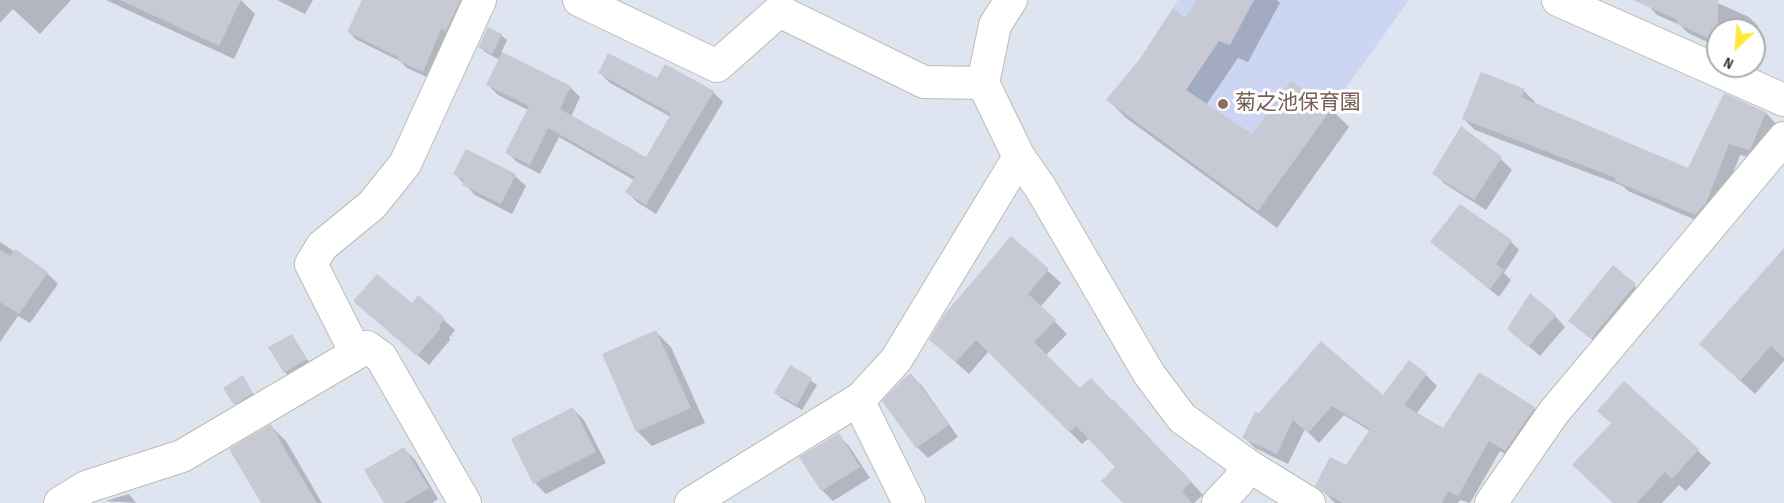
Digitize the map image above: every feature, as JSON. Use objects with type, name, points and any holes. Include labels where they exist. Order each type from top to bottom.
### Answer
[{"type":"street","points":[[356,353],[311,264],[322,246],[372,205],[405,164],[480,0]]},
{"type":"street","points":[[579,0],[717,66],[779,11],[924,82],[983,83]]},
{"type":"street","points":[[1011,0],[995,25],[983,83],[1019,157],[1040,187],[1149,374],[1182,418],[1249,466],[1309,503]]},
{"type":"street","points":[[1558,0],[1784,100]]},
{"type":"street","points":[[1491,503],[1554,412],[1784,138]]},
{"type":"street","points":[[691,503],[856,401],[896,360],[1019,157]]},
{"type":"street","points":[[60,503],[86,487],[182,456],[367,347],[381,357],[465,503]]},
{"type":"street","points":[[856,401],[864,412],[909,503]]},
{"type":"street","points":[[1218,503],[1249,466]]},
{"type":"shaded area","name":"菊之池保育園","points":[[1178,0],[1409,0],[1258,211],[1106,100],[1140,59]]},
{"type":"building","points":[[120,0],[241,0],[219,46]]},
{"type":"building","points":[[362,0],[460,0],[446,31],[441,29],[423,72],[347,32]]},
{"type":"building","points":[[1197,0],[1254,0],[1230,45],[1219,41],[1186,90],[1252,134],[1291,81],[1332,108],[1258,211],[1106,100],[1140,59],[1173,8],[1185,18]]},
{"type":"building","points":[[1633,0],[1718,0],[1718,18],[1706,18],[1706,37],[1676,23],[1678,20]]},
{"type":"building","points":[[488,27],[502,34],[492,54],[478,47]]},
{"type":"building","points":[[502,52],[571,86],[560,109],[646,157],[671,114],[598,73],[608,53],[657,78],[665,64],[714,91],[646,205],[625,192],[635,177],[548,128],[530,165],[505,153],[529,106],[486,85]]},
{"type":"building","points":[[1481,72],[1525,89],[1521,97],[1688,168],[1724,93],[1766,112],[1750,150],[1729,144],[1706,203],[1695,215],[1615,181],[1616,178],[1462,119]]},
{"type":"building","points":[[1461,126],[1502,157],[1474,200],[1432,174]]},
{"type":"building","points":[[466,149],[516,174],[501,204],[462,185],[464,180],[453,174]]},
{"type":"building","points":[[1460,204],[1512,240],[1496,264],[1504,270],[1490,289],[1430,242]]},
{"type":"building","points":[[1011,236],[1049,269],[1028,294],[1056,320],[1034,342],[1080,388],[1091,378],[1113,399],[1191,482],[1182,491],[1192,503],[1123,503],[1101,481],[1115,467],[1076,426],[1069,432],[976,340],[956,362],[929,340],[944,315]]},
{"type":"building","points":[[1784,248],[1784,358],[1771,346],[1740,381],[1699,344]]},
{"type":"building","points":[[15,249],[48,272],[19,314],[0,302],[0,250],[10,256]]},
{"type":"building","points":[[1613,265],[1636,284],[1591,339],[1568,321]]},
{"type":"building","points":[[377,274],[412,303],[418,295],[445,318],[439,326],[441,328],[417,356],[353,301]]},
{"type":"building","points":[[1530,293],[1556,315],[1528,347],[1507,329]]},
{"type":"building","points":[[656,330],[691,408],[636,432],[602,354]]},
{"type":"building","points":[[292,334],[307,359],[284,373],[268,347]]},
{"type":"building","points":[[1321,341],[1383,395],[1409,360],[1427,374],[1404,405],[1443,428],[1479,372],[1535,407],[1505,451],[1489,441],[1458,496],[1448,491],[1442,503],[1343,503],[1315,486],[1330,457],[1346,465],[1370,429],[1332,406],[1308,433],[1293,420],[1277,454],[1242,438],[1255,412],[1259,413]]},
{"type":"building","points":[[790,365],[812,378],[797,405],[774,393]]},
{"type":"building","points":[[911,373],[949,425],[916,448],[882,401]]},
{"type":"building","points":[[243,375],[253,393],[234,405],[223,388]]},
{"type":"building","points":[[1624,381],[1699,449],[1672,479],[1665,472],[1637,503],[1613,503],[1572,465],[1611,423],[1597,411]]},
{"type":"building","points":[[573,407],[596,452],[533,484],[511,439]]},
{"type":"building","points":[[271,424],[317,503],[261,503],[229,449]]},
{"type":"building","points":[[839,433],[860,467],[821,491],[799,457]]},
{"type":"building","points":[[404,447],[429,488],[404,503],[384,503],[364,470]]},
{"type":"place","name":"菊之池保育園","points":[[1223,104]]}]
